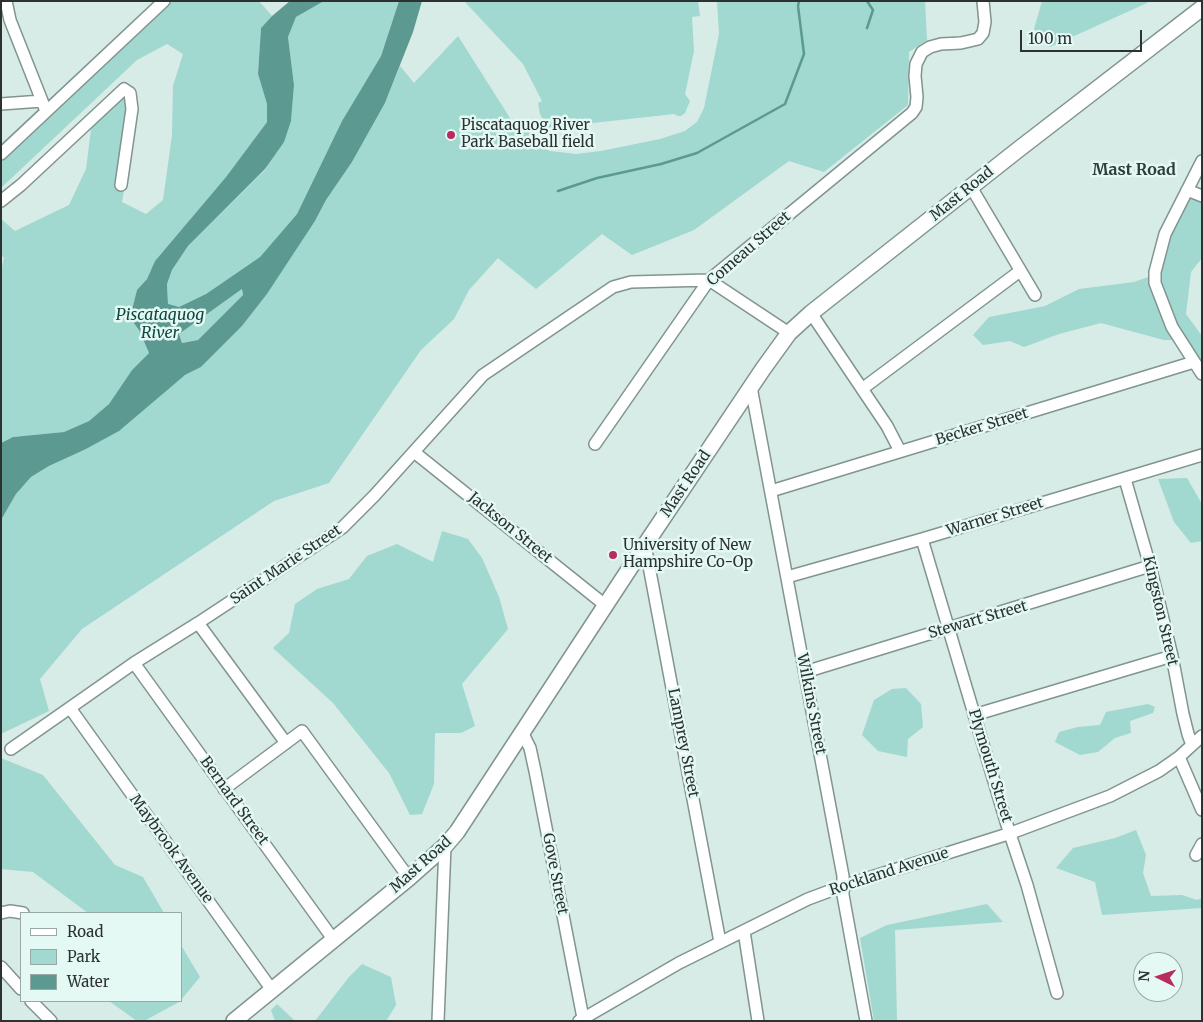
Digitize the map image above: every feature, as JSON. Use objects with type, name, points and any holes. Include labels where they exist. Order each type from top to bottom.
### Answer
[{"type":"main road","name":"Mast Road","points":[[234,1021],[408,878],[445,846],[457,832],[605,605],[789,333],[971,187],[1202,8]]},
{"type":"street","points":[[1,154],[44,106],[164,1]]},
{"type":"street","name":"Comeau Street","points":[[596,444],[709,280],[912,114],[916,107],[917,97],[916,64],[922,52],[930,47],[941,44],[961,43],[978,39],[983,33],[985,22],[983,1]]},
{"type":"street","points":[[5,7],[44,106]]},
{"type":"street","points":[[1,201],[21,185],[124,89],[130,93],[132,109],[121,185]]},
{"type":"street","points":[[1,104],[44,106]]},
{"type":"street","points":[[1202,161],[1165,234],[1155,272],[1155,283],[1172,327],[1202,374]]},
{"type":"street","points":[[971,187],[1035,295]]},
{"type":"street","points":[[1187,190],[1202,196]]},
{"type":"street","points":[[862,389],[1020,271]]},
{"type":"street","points":[[709,280],[789,333]]},
{"type":"street","name":"Saint Marie Street","points":[[11,749],[134,663],[342,528],[491,368],[613,288],[631,282],[709,280]]},
{"type":"street","points":[[812,313],[894,437],[900,451]]},
{"type":"street","name":"Becker Street","points":[[771,491],[1194,362]]},
{"type":"street","name":"Wilkins Street","points":[[751,387],[843,876],[843,895],[866,1021]]},
{"type":"street","name":"Jackson Street","points":[[414,452],[605,605]]},
{"type":"street","name":"Warner Street","points":[[787,577],[922,539],[1202,455]]},
{"type":"street","name":"Kingston Street","points":[[1125,479],[1150,566],[1172,656],[1183,714],[1192,745]]},
{"type":"street","name":"Plymouth Street","points":[[922,539],[1027,885],[1057,993]]},
{"type":"street","name":"Lamprey Street","points":[[645,545],[720,942]]},
{"type":"street","name":"Stewart Street","points":[[805,672],[1150,566]]},
{"type":"street","points":[[198,623],[286,743]]},
{"type":"street","points":[[974,715],[1172,656]]},
{"type":"street","name":"Bernard Street","points":[[134,663],[334,939]]},
{"type":"street","name":"Maybrook Avenue","points":[[70,708],[272,990]]},
{"type":"street","points":[[224,789],[302,731],[408,878]]},
{"type":"street","name":"Gove Street","points":[[522,732],[530,748],[535,771],[581,1020]]},
{"type":"street","name":"Rockland Avenue","points":[[581,1020],[720,942],[792,906],[843,886],[1010,833],[1110,796],[1159,771],[1179,757],[1202,736]]},
{"type":"street","points":[[1179,757],[1202,810]]},
{"type":"street","points":[[1196,855],[1202,844]]},
{"type":"street","points":[[438,1021],[445,846]]},
{"type":"street","points":[[1,913],[10,911],[20,913]]},
{"type":"street","points":[[744,931],[758,1021]]},
{"type":"street","points":[[1,967],[20,988]]},
{"type":"street","points":[[37,1004],[51,1021]]},
{"type":"green space","points":[[155,1],[259,1],[272,16],[261,28],[258,74],[267,104],[267,122],[226,177],[155,261],[147,279],[137,291],[130,318],[139,330],[149,353],[132,370],[109,404],[89,421],[64,432],[13,437],[1,443],[1,271],[4,258],[1,255],[1,219],[15,231],[69,205],[86,169],[93,114],[124,84],[134,87],[134,130],[122,202],[146,214],[163,200],[172,135],[173,86],[183,54],[167,44],[137,60],[1,188],[1,144]]},
{"type":"green space","points":[[324,1],[399,1],[381,56],[342,121],[297,214],[260,257],[206,294],[179,307],[168,305],[167,284],[172,270],[188,246],[265,170],[291,121],[294,85],[288,37],[296,17]]},
{"type":"green space","points":[[464,1],[698,1],[700,16],[692,17],[694,51],[685,94],[690,101],[685,113],[681,116],[674,114],[547,128],[540,114],[538,103],[542,101],[523,64]]},
{"type":"green space","points":[[717,1],[925,1],[927,40],[909,52],[908,105],[824,172],[789,161],[694,230],[632,255],[602,234],[536,289],[498,258],[469,290],[454,319],[421,350],[329,483],[274,501],[82,629],[40,679],[49,711],[1,734],[1,520],[16,494],[31,477],[49,466],[84,450],[185,375],[201,367],[242,326],[267,294],[352,162],[385,103],[400,66],[414,83],[458,36],[515,126],[523,121],[536,143],[550,151],[576,154],[660,139],[685,131],[697,122],[704,108],[719,34]]},
{"type":"green space","points":[[1042,1],[1149,1],[1050,47],[1034,29]]},
{"type":"green space","points":[[1191,197],[1202,201],[1202,258],[1191,272],[1186,314],[1202,336],[1202,363],[1195,352],[1173,340],[1164,340],[1101,323],[1059,334],[1024,347],[1010,341],[983,345],[973,335],[989,317],[1045,306],[1079,289],[1134,282],[1160,273],[1171,231]]},
{"type":"green space","points":[[242,289],[243,295],[198,340],[182,343],[179,334]]},
{"type":"green space","points":[[1187,478],[1202,504],[1202,541],[1191,543],[1174,522],[1158,479]]},
{"type":"green space","points":[[442,531],[468,539],[482,558],[499,597],[508,629],[462,684],[475,726],[461,733],[435,733],[434,784],[422,814],[410,815],[389,773],[333,703],[273,648],[289,633],[295,604],[317,589],[349,579],[367,556],[397,544],[433,562]]},
{"type":"green space","points":[[906,688],[921,704],[923,727],[908,739],[907,757],[878,751],[862,735],[874,700],[892,689]]},
{"type":"green space","points":[[1148,704],[1155,707],[1153,713],[1130,721],[1131,733],[1115,738],[1098,752],[1080,755],[1055,742],[1059,732],[1078,727],[1100,725],[1106,712]]},
{"type":"green space","points":[[1,758],[43,775],[115,865],[143,877],[163,912],[87,912],[33,872],[1,869]]},
{"type":"green space","points":[[1136,830],[1146,855],[1143,873],[1151,896],[1182,895],[1197,900],[1202,898],[1202,908],[1102,915],[1095,882],[1056,868],[1073,848],[1115,838]]},
{"type":"green space","points":[[987,904],[1003,922],[895,930],[897,1021],[874,1021],[860,938],[887,925]]},
{"type":"green space","points":[[182,947],[200,977],[182,999]]},
{"type":"green space","points":[[362,964],[391,977],[396,1005],[386,1021],[315,1021],[349,977]]},
{"type":"green space","points":[[110,1002],[179,1002],[144,1021],[137,1021]]},
{"type":"green space","points":[[277,1004],[295,1021],[275,1021],[271,1010]]},
{"type":"water","name":"Piscataquog River","points":[[290,1],[324,1],[296,17],[288,37],[294,85],[291,121],[284,142],[265,169],[188,246],[172,270],[167,284],[168,304],[179,307],[206,294],[260,257],[297,214],[342,121],[381,56],[399,1],[422,1],[413,32],[385,103],[352,162],[326,200],[315,221],[267,294],[242,326],[201,367],[185,375],[119,431],[31,477],[16,494],[1,520],[1,443],[13,437],[64,432],[89,421],[109,404],[132,370],[149,353],[139,330],[130,318],[137,290],[147,279],[155,261],[226,177],[267,122],[267,104],[258,74],[261,28]],"holes":[[[242,289],[243,295],[198,340],[182,343],[179,334]]]},
{"type":"waterway","points":[[558,191],[597,178],[661,164],[697,153],[785,104],[804,54],[799,1]]},
{"type":"waterway","points":[[867,1],[873,10],[867,28]]},
{"type":"place","name":"Piscataquog River Park Baseball field","points":[[451,135]]},
{"type":"place","name":"University of New Hampshire Co-Op","points":[[613,555]]},
{"type":"district","name":"Mast Road","points":[[1134,170]]}]
